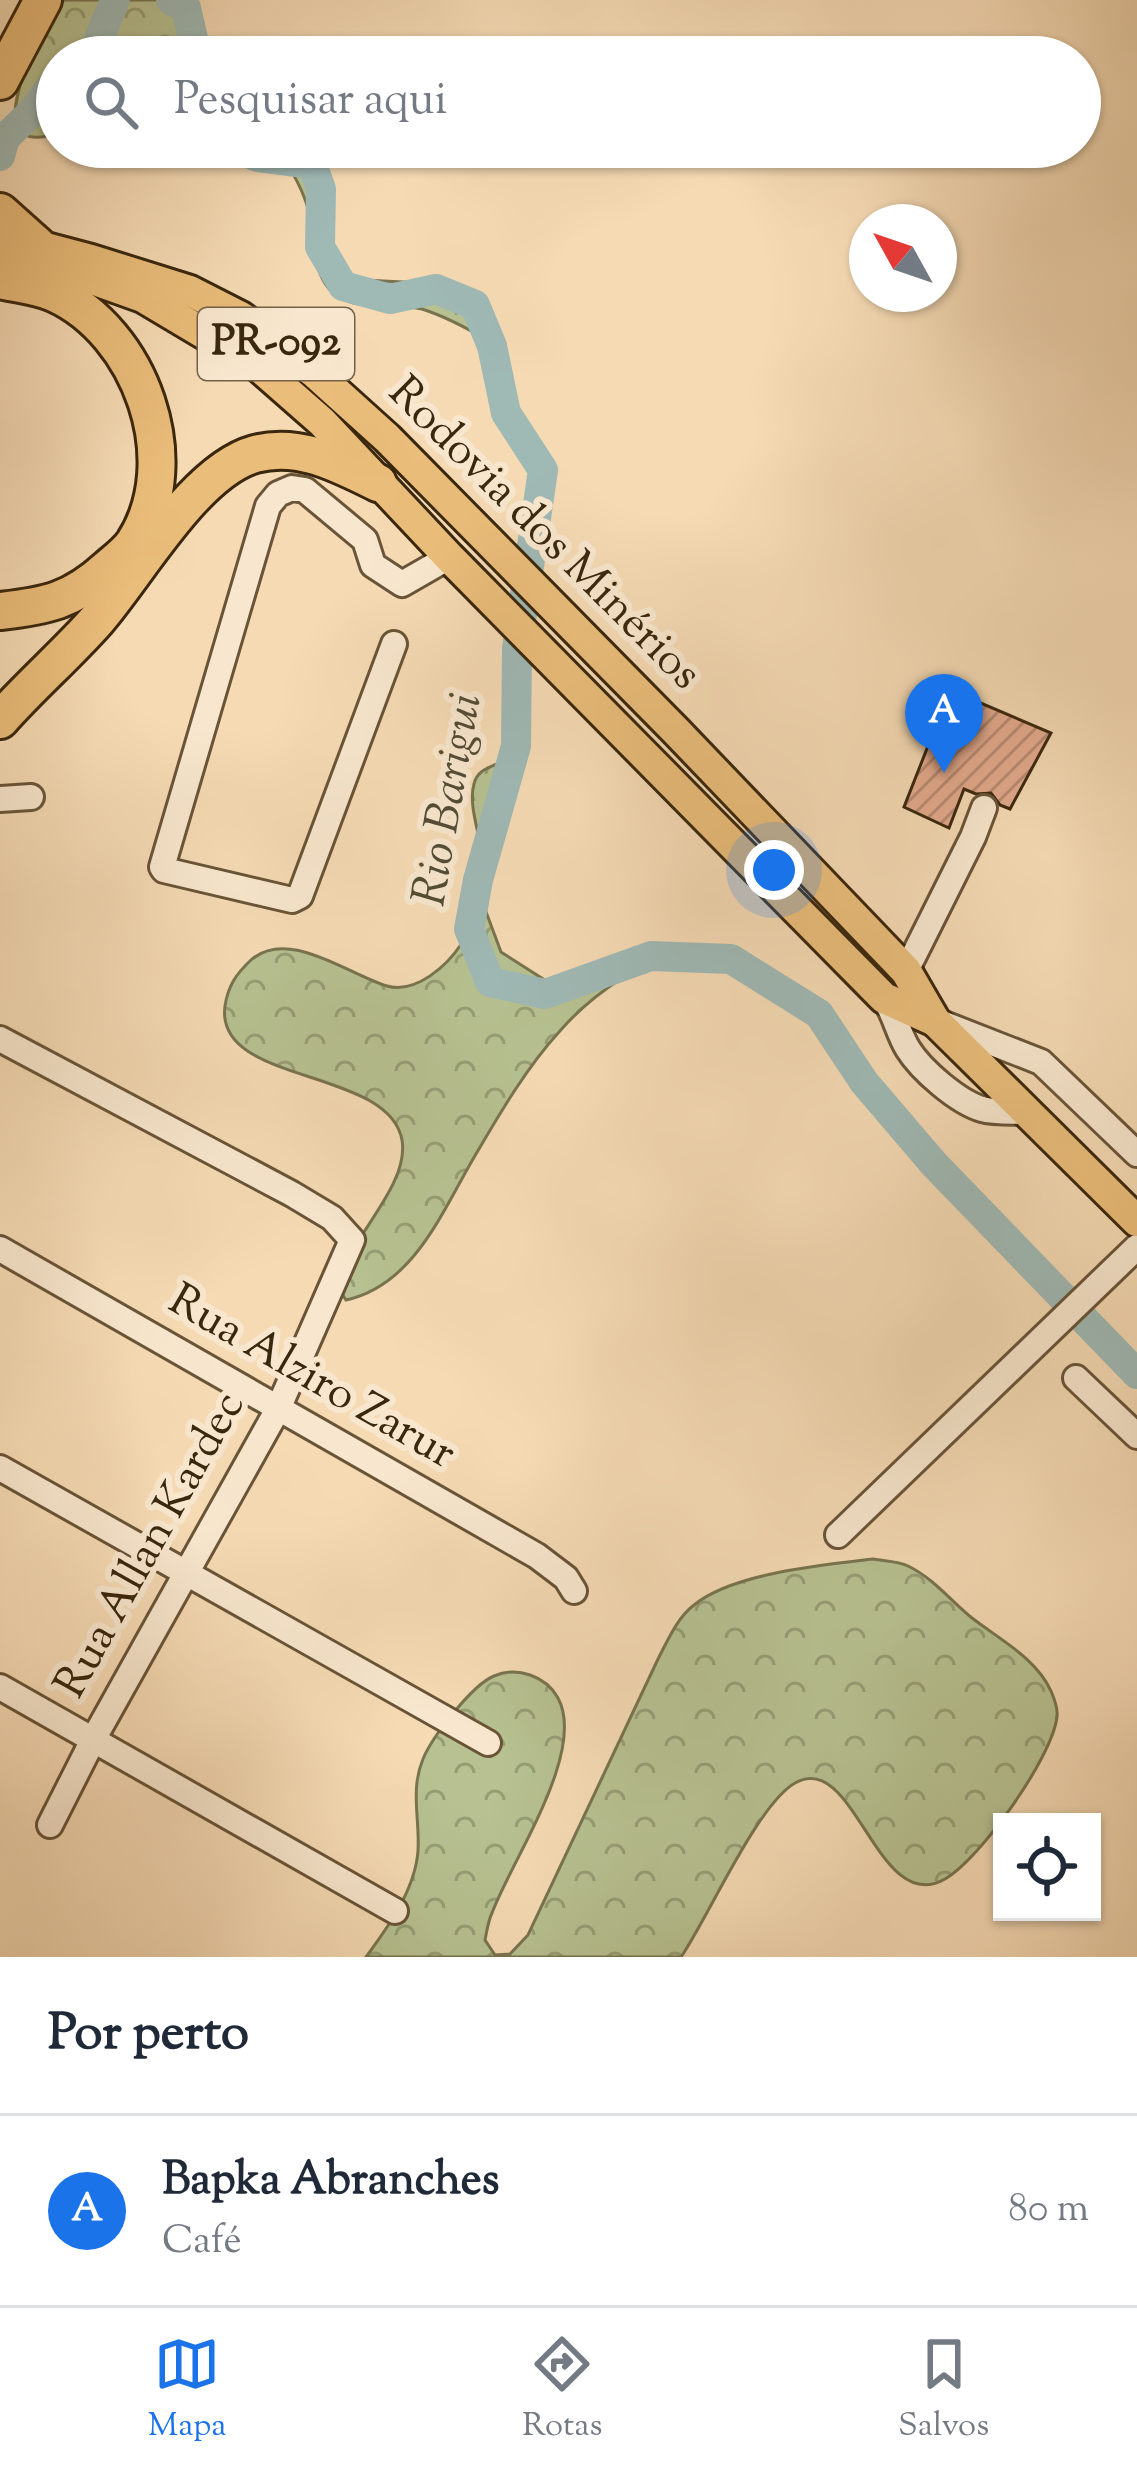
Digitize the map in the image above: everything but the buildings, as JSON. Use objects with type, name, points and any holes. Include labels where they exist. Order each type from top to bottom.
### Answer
[{"type":"highway","points":[[0,40],[22,0]]},
{"type":"highway","points":[[0,81],[43,0]]},
{"type":"highway","points":[[0,212],[38,246]]},
{"type":"highway","points":[[0,280],[53,293],[93,320],[130,362],[150,411],[155,454],[153,504],[132,546],[86,589],[44,606],[0,611]]},
{"type":"highway","points":[[0,720],[97,620],[187,505],[220,471],[253,454],[288,450],[316,455],[378,483]]},
{"type":"main road","name":"Rodovia dos Minérios","points":[[0,242],[38,246],[190,291],[241,317],[315,374],[387,438],[576,631],[906,971],[935,1021],[1135,1216]]},
{"type":"main road","name":"Rodovia dos Minérios","points":[[0,262],[87,277],[143,296],[257,365],[322,422],[884,998],[935,1021]]},
{"type":"street","points":[[394,644],[300,896],[292,900],[164,870],[268,506],[278,494],[292,488],[305,490],[365,539],[373,565],[402,584],[459,567]]},
{"type":"street","points":[[0,799],[31,796]]},
{"type":"street","points":[[906,971],[984,808]]},
{"type":"street","points":[[884,998],[909,1050],[962,1100],[984,1110],[1029,1112]]},
{"type":"street","points":[[935,1021],[1041,1062],[1137,1154]]},
{"type":"street","name":"Rua Allan Kardec","points":[[0,1039],[292,1194],[332,1218],[352,1240],[278,1409],[50,1825]]},
{"type":"street","points":[[838,1535],[1137,1247]]},
{"type":"street","name":"Rua Alziro Zarur","points":[[0,1249],[537,1556],[566,1578],[574,1591]]},
{"type":"street","points":[[1076,1378],[1137,1436]]},
{"type":"street","points":[[0,1468],[488,1743]]},
{"type":"street","points":[[0,1687],[395,1911]]},
{"type":"green space","points":[[64,0],[163,0],[187,13],[192,36],[41,36]]},
{"type":"green space","points":[[36,46],[36,137],[21,133],[16,121]]},
{"type":"green space","points":[[290,168],[313,169],[324,247],[344,279],[442,284],[474,303],[489,341],[422,309],[357,304],[334,294],[318,268],[300,186]]},
{"type":"green space","points":[[501,762],[522,764],[482,901],[501,952],[551,984],[659,947],[669,949],[605,990],[566,1024],[515,1091],[409,1262],[370,1292],[346,1300],[339,1289],[344,1269],[392,1187],[402,1140],[390,1117],[367,1099],[246,1050],[229,1031],[228,992],[251,960],[266,951],[283,949],[319,956],[387,986],[409,986],[439,969],[462,943],[479,902],[481,859],[474,784],[481,772]]},
{"type":"green space","points":[[873,1559],[904,1564],[1027,1659],[1051,1691],[1057,1717],[1042,1757],[1006,1813],[993,1813],[993,1831],[960,1868],[945,1879],[921,1885],[901,1876],[834,1789],[816,1779],[795,1783],[765,1814],[681,1957],[366,1957],[412,1880],[418,1851],[417,1782],[423,1759],[454,1713],[485,1681],[512,1672],[539,1679],[558,1698],[564,1721],[555,1776],[490,1919],[485,1940],[495,1955],[510,1954],[528,1935],[658,1659],[688,1610],[731,1585]]},
{"type":"waterway","name":"Rio Barigui","points":[[100,36],[115,0]]},
{"type":"waterway","name":"Rio Barigui","points":[[171,0],[186,8],[192,36]]},
{"type":"waterway","name":"Rio Barigui","points":[[0,156],[5,138],[36,107]]},
{"type":"waterway","name":"Rio Barigui","points":[[313,168],[321,189],[320,247],[343,286],[390,299],[436,289],[475,305],[492,346],[506,413],[543,470],[517,649],[516,746],[469,929],[490,982],[545,994],[651,956],[731,959],[819,1014],[864,1082],[934,1164],[1137,1374]]},
{"type":"place","name":"Bapka Abranches","points":[[944,773]]}]
